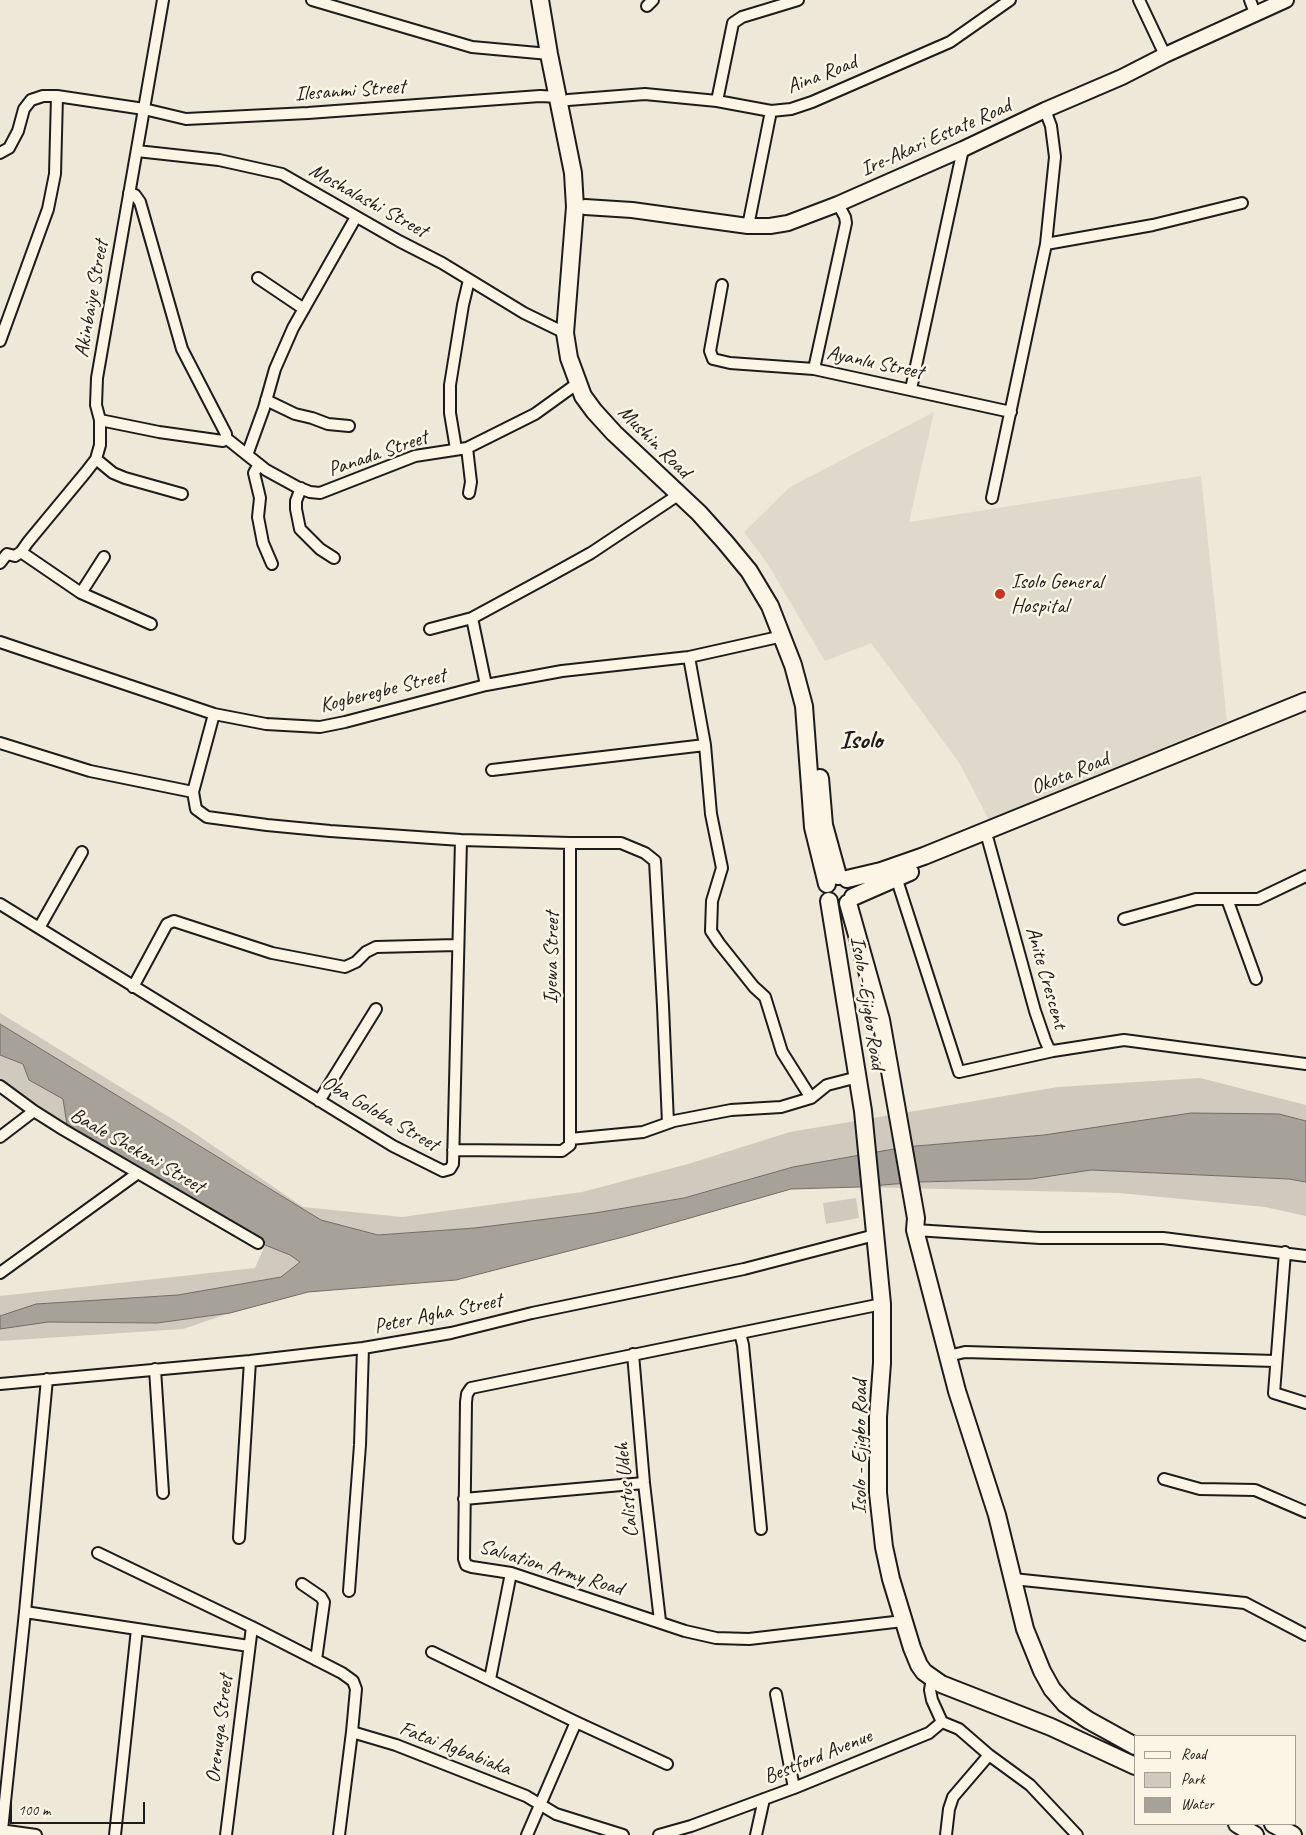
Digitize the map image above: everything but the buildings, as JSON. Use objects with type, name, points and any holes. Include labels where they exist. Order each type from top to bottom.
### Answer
[{"type":"main road","name":"Mushin Road","points":[[540,0],[549,54],[564,98],[582,171],[585,207],[575,332],[584,376],[591,392],[601,407],[620,428],[733,536],[746,552],[777,602],[804,662],[817,743],[824,825],[837,880]]},
{"type":"main road","name":"Mushin Road","points":[[551,0],[573,173],[575,207],[565,333],[569,358],[583,396],[594,411],[614,433],[708,524],[749,571],[770,606],[793,665],[804,706],[813,827],[837,880]]},
{"type":"main road","name":"Okota Road","points":[[837,880],[882,871],[932,852],[1306,701]]},
{"type":"main road","points":[[851,900],[853,885],[837,880],[825,894],[829,901],[837,905],[851,900],[896,877],[1306,712]]},
{"type":"main road","name":"Isolo - Ejigbo Road","points":[[851,900],[881,1020],[916,1224]]},
{"type":"main road","name":"Isolo - Ejigbo Road","points":[[829,901],[863,1111],[882,1304],[882,1362],[878,1417],[878,1493],[886,1555],[903,1622],[918,1665],[941,1684],[1051,1727],[1134,1766]]},
{"type":"main road","points":[[916,1224],[957,1390],[997,1514],[1025,1629],[1042,1671],[1052,1689],[1065,1704],[1134,1745]]},
{"type":"main road","points":[[1064,1734],[1078,1713]]},
{"type":"main road","points":[[1239,1825],[1255,1835]]},
{"type":"main road","points":[[1275,1825],[1293,1835]]},
{"type":"street","name":"Akinbaiye Street","points":[[21,552],[96,459],[100,445],[100,420],[96,405],[97,378],[163,0]]},
{"type":"street","points":[[312,0],[472,47],[549,54]]},
{"type":"street","points":[[717,101],[733,23],[742,17],[798,0]]},
{"type":"street","name":"Aina Road","points":[[564,98],[588,100],[645,94],[717,101],[771,111],[791,109],[812,102],[950,42],[1010,0]]},
{"type":"street","points":[[1139,0],[1165,55]]},
{"type":"street","points":[[1250,0],[1256,13]]},
{"type":"street","name":"Ire-Akari Estate Road","points":[[585,207],[632,210],[748,226],[770,226],[788,223],[838,204],[964,149],[1286,0]]},
{"type":"street","name":"Ilesanmi Street","points":[[0,154],[9,148],[18,131],[24,109],[31,100],[43,96],[57,96],[144,109],[186,119],[308,113],[540,96],[564,98]]},
{"type":"street","points":[[0,341],[48,209],[55,174],[57,96]]},
{"type":"street","points":[[992,498],[1038,274],[1046,244],[1055,157],[1051,126],[1045,110]]},
{"type":"street","points":[[748,226],[771,111]]},
{"type":"street","points":[[911,389],[964,149]]},
{"type":"street","name":"Moshalashi Street","points":[[137,152],[219,160],[282,174],[356,217],[442,263],[524,313],[565,333]]},
{"type":"street","points":[[100,420],[160,432],[223,441],[226,438],[226,434],[182,349],[140,202],[135,195],[129,193]]},
{"type":"street","points":[[1046,244],[1153,225],[1242,203]]},
{"type":"street","points":[[814,369],[846,223],[838,204]]},
{"type":"street","points":[[247,455],[275,369],[293,328],[356,217]]},
{"type":"street","points":[[258,278],[304,309]]},
{"type":"street","points":[[456,449],[450,413],[450,385],[469,280]]},
{"type":"street","name":"Ayanlu Street","points":[[722,285],[710,351],[714,359],[730,363],[814,369],[1011,412]]},
{"type":"street","name":"Panada Street","points":[[226,438],[259,464],[300,488],[320,493],[416,456],[467,448],[534,414],[578,383]]},
{"type":"street","points":[[266,400],[295,414],[328,424],[349,426]]},
{"type":"street","points":[[467,448],[472,482],[469,493]]},
{"type":"street","points":[[96,459],[113,473],[125,478],[182,494]]},
{"type":"street","points":[[259,464],[254,473],[260,498],[258,516],[263,543],[272,564]]},
{"type":"street","points":[[300,488],[296,509],[300,529],[320,549],[334,558]]},
{"type":"street","points":[[430,629],[472,618],[591,553],[678,495]]},
{"type":"street","points":[[0,563],[4,552],[15,556],[21,552],[81,593],[151,624]]},
{"type":"street","points":[[81,593],[104,557]]},
{"type":"street","points":[[472,618],[486,685]]},
{"type":"street","name":"Kogberegbe Street","points":[[0,642],[214,714],[266,724],[320,727],[346,722],[486,685],[562,671],[689,657],[782,636]]},
{"type":"street","points":[[689,657],[705,745],[711,814],[722,868],[712,902],[711,931],[718,943],[754,987],[765,997],[782,1052],[812,1098]]},
{"type":"street","points":[[214,714],[193,792],[196,809],[207,817],[321,830],[460,840],[621,843],[645,854],[655,861],[664,1006],[668,1123]]},
{"type":"street","points":[[0,743],[90,770],[193,792]]},
{"type":"street","points":[[492,770],[705,745]]},
{"type":"street","name":"Oba Goloba Street","points":[[0,904],[392,1146],[443,1170],[450,1169],[453,1164],[460,840]]},
{"type":"street","name":"Anite Crescent","points":[[988,840],[1035,1011],[1047,1046],[1053,1051],[1124,1040],[1306,1064]]},
{"type":"street","name":"Iyewa Street","points":[[570,843],[570,1139]]},
{"type":"street","points":[[39,928],[82,852]]},
{"type":"street","points":[[1124,920],[1196,899],[1258,899],[1306,876]]},
{"type":"street","points":[[896,877],[959,1072],[1053,1051]]},
{"type":"street","points":[[1227,899],[1256,979]]},
{"type":"street","points":[[133,987],[167,924],[174,921],[272,953],[345,967],[356,962],[366,952],[376,947],[457,944]]},
{"type":"street","points":[[318,1101],[376,1009]]},
{"type":"street","points":[[453,1150],[562,1151],[570,1145],[570,1139],[643,1132],[668,1123],[731,1110],[782,1107],[812,1098],[827,1085],[858,1077]]},
{"type":"street","name":"Baale Shekoni Street","points":[[0,1086],[34,1111],[258,1243]]},
{"type":"street","points":[[0,1137],[34,1111]]},
{"type":"street","points":[[0,1273],[138,1173]]},
{"type":"street","points":[[916,1224],[1040,1238],[1163,1238],[1306,1256]]},
{"type":"street","name":"Peter Agha Street","points":[[0,1384],[250,1361],[363,1348],[451,1333],[532,1312],[744,1269],[875,1229]]},
{"type":"street","points":[[1284,1252],[1274,1393],[1306,1403]]},
{"type":"street","points":[[633,1354],[882,1304]]},
{"type":"street","points":[[740,1333],[743,1345],[761,1529]]},
{"type":"street","points":[[349,1591],[360,1445],[363,1348]]},
{"type":"street","points":[[948,1356],[965,1352],[1275,1361]]},
{"type":"street","name":"Salvation Army Road","points":[[633,1354],[471,1388],[467,1394],[466,1402],[464,1559],[466,1564],[472,1567],[511,1572],[686,1631],[716,1638],[749,1639],[903,1622]]},
{"type":"street","name":"Calistus Udeh","points":[[633,1354],[644,1483],[660,1621]]},
{"type":"street","points":[[239,1538],[250,1361]]},
{"type":"street","points":[[155,1369],[163,1493]]},
{"type":"street","points":[[36,1835],[1,1830],[25,1612],[47,1379]]},
{"type":"street","points":[[1164,1479],[1200,1489],[1256,1490],[1306,1512]]},
{"type":"street","points":[[464,1499],[644,1483]]},
{"type":"street","points":[[98,1553],[252,1627],[348,1676],[353,1681],[356,1689],[339,1835]]},
{"type":"street","points":[[490,1679],[511,1572]]},
{"type":"street","points":[[1013,1579],[1245,1603],[1306,1635]]},
{"type":"street","points":[[302,1584],[321,1596],[324,1602],[316,1660]]},
{"type":"street","points":[[25,1612],[249,1646]]},
{"type":"street","name":"Orenuga Street","points":[[226,1835],[252,1627]]},
{"type":"street","points":[[115,1835],[137,1629]]},
{"type":"street","points":[[432,1652],[667,1764]]},
{"type":"street","points":[[932,1678],[930,1690],[942,1722],[959,1729],[989,1755],[1030,1785],[1077,1835]]},
{"type":"street","points":[[776,1694],[794,1788]]},
{"type":"street","points":[[527,1835],[576,1722]]},
{"type":"street","name":"Bestford Avenue","points":[[659,1835],[691,1826],[794,1788],[923,1736],[942,1722]]},
{"type":"street","name":"Fatai Agbabiaka","points":[[352,1732],[396,1745],[526,1796],[541,1806]]},
{"type":"street","points":[[946,1835],[949,1809],[953,1797],[989,1755]]},
{"type":"street","points":[[756,1835],[764,1799]]},
{"type":"street","points":[[541,1806],[575,1821],[623,1835]]},
{"type":"shaded area","name":"Isolo General Hospital","points":[[934,412],[909,522],[1201,476],[1227,721],[989,820],[960,764],[871,643],[825,661],[767,563],[744,532],[790,487]]},
{"type":"green space","points":[[0,1013],[187,1128],[303,1207],[402,1217],[582,1192],[688,1164],[790,1132],[1058,1087],[1200,1078],[1306,1105],[1306,1121],[1279,1114],[905,1147],[793,1167],[684,1198],[595,1213],[475,1228],[378,1235],[321,1221],[0,1026]]},
{"type":"green space","points":[[0,1055],[24,1064],[29,1080],[64,1099],[68,1131],[0,1089]]},
{"type":"green space","points":[[1091,1170],[1289,1179],[1306,1182],[1306,1216],[1265,1207],[1119,1193],[859,1187],[919,1182],[1031,1179]]},
{"type":"green space","points":[[856,1198],[859,1218],[826,1224],[823,1203]]},
{"type":"green space","points":[[265,1245],[290,1255],[300,1262],[281,1277],[178,1295],[36,1304],[0,1316],[0,1296],[255,1268]]},
{"type":"green space","points":[[230,1313],[183,1329],[0,1341],[0,1329],[48,1322],[157,1323]]},
{"type":"water","points":[[0,1024],[321,1220],[378,1235],[475,1228],[595,1213],[684,1198],[793,1167],[905,1147],[1044,1135],[1191,1113],[1279,1114],[1306,1121],[1306,1182],[1289,1179],[1091,1170],[1031,1179],[919,1182],[859,1187],[791,1189],[627,1236],[456,1280],[308,1292],[230,1313],[157,1323],[48,1322],[0,1329],[0,1316],[36,1304],[178,1295],[281,1277],[300,1262],[290,1255],[265,1245],[235,1223],[68,1131],[63,1099],[29,1080],[23,1064],[0,1055]]},
{"type":"place","name":"Isolo General Hospital","points":[[1000,594]]},
{"type":"district","name":"Isolo","points":[[861,741]]}]
